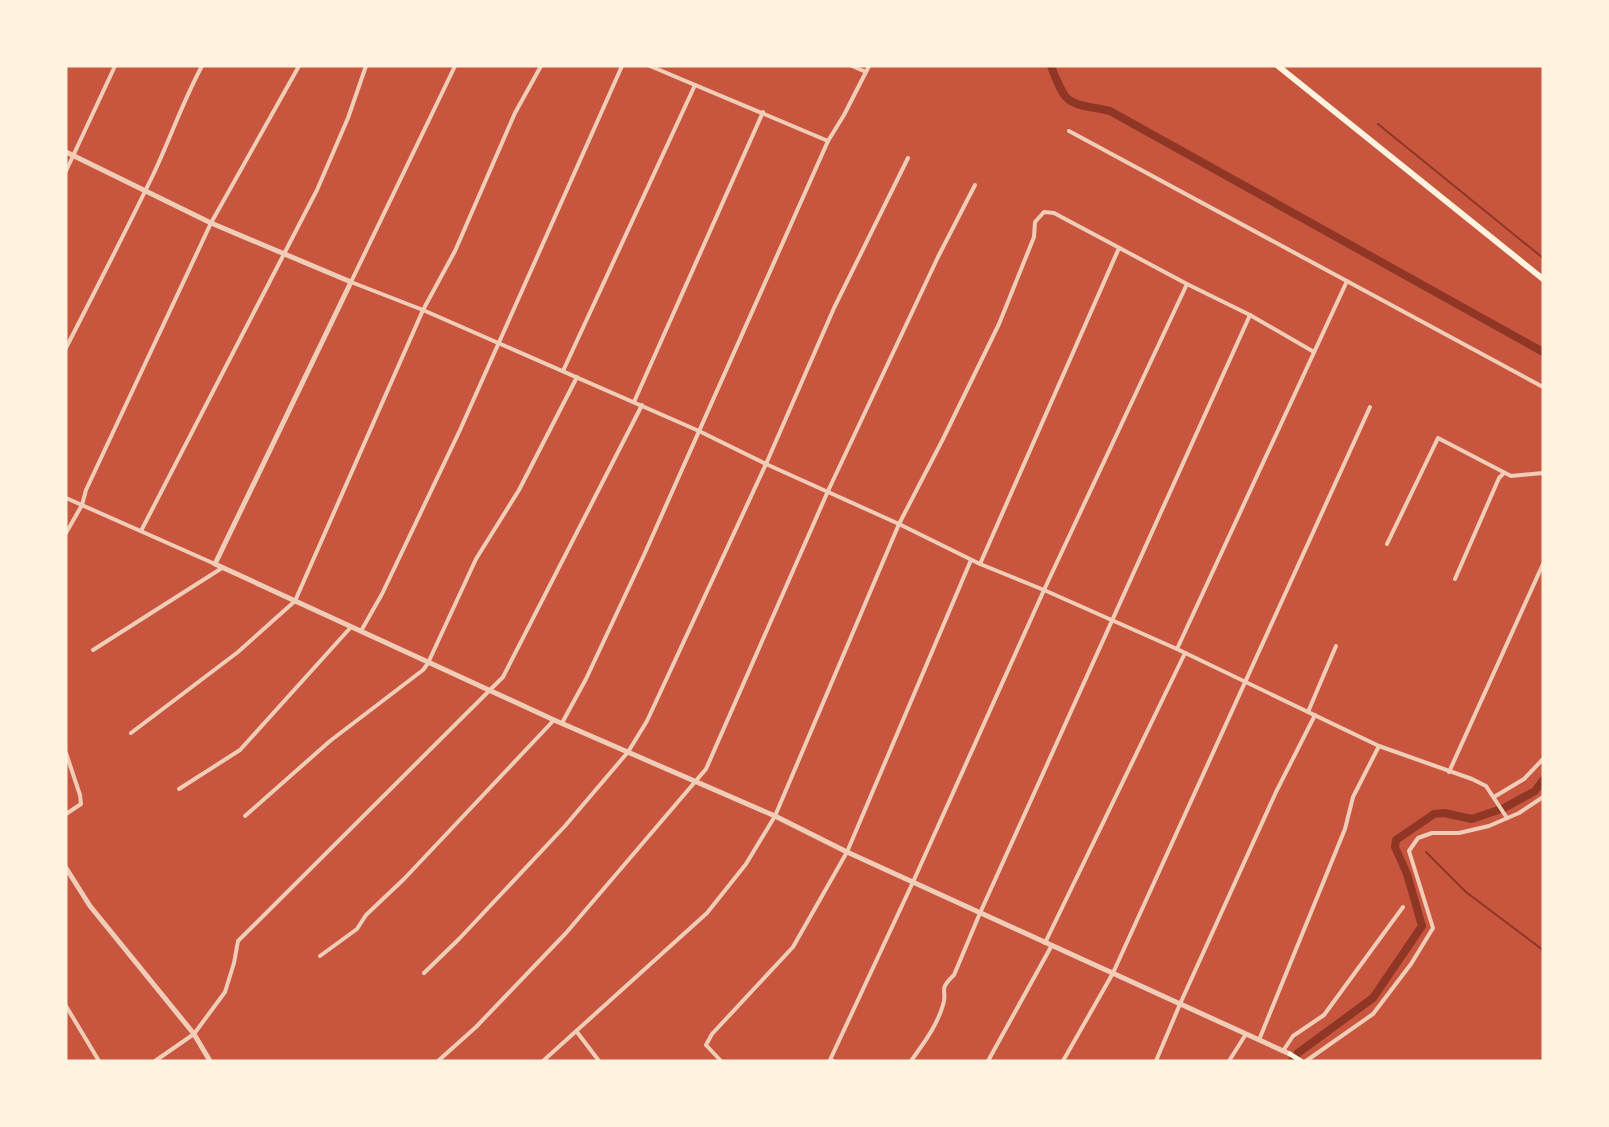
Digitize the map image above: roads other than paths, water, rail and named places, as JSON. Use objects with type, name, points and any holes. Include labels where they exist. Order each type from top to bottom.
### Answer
[{"type":"main road","points":[[1278,66],[1543,279]]},
{"type":"main road","points":[[1290,1054],[1302,1060]]},
{"type":"street","points":[[66,171],[115,66]]},
{"type":"street","points":[[66,348],[146,190],[173,131],[186,94],[202,66]]},
{"type":"street","points":[[66,532],[82,505],[86,490],[211,223],[299,66]]},
{"type":"street","points":[[141,531],[284,255],[348,118],[366,66]]},
{"type":"street","points":[[215,564],[455,66]]},
{"type":"street","points":[[131,733],[238,652],[295,601],[423,310],[455,251],[515,113],[541,66]]},
{"type":"street","points":[[361,631],[382,594],[460,430],[622,66]]},
{"type":"street","points":[[650,66],[828,141]]},
{"type":"street","points":[[852,66],[867,72]]},
{"type":"street","points":[[562,723],[601,648],[828,141],[869,66]]},
{"type":"street","points":[[562,370],[695,85]]},
{"type":"street","points":[[634,402],[763,112]]},
{"type":"street","points":[[1068,131],[1543,387]]},
{"type":"street","points":[[66,152],[211,223],[284,255],[423,310],[699,430],[971,560],[1112,619],[1379,746],[1486,786],[1507,818]]},
{"type":"street","points":[[424,972],[459,939],[565,826],[628,752],[647,721],[766,464],[834,308],[908,158]]},
{"type":"street","points":[[438,1061],[476,1027],[566,933],[706,769],[828,492],[938,257],[975,185]]},
{"type":"street","points":[[543,1061],[707,913],[746,864],[775,816],[899,524],[999,324],[1034,237],[1035,222],[1044,212],[1054,213],[1186,284],[1250,315],[1314,352]]},
{"type":"street","points":[[980,564],[1119,248]]},
{"type":"street","points":[[1177,649],[1347,281]]},
{"type":"street","points":[[833,1061],[830,1060],[1186,284]]},
{"type":"street","points":[[911,1061],[928,1037],[944,1004],[943,990],[954,975],[1250,315]]},
{"type":"street","points":[[245,816],[330,741],[423,670],[476,559],[519,490],[577,377]]},
{"type":"street","points":[[155,1061],[194,1034],[225,992],[238,941],[503,677],[642,405]]},
{"type":"street","points":[[1063,1061],[1113,973],[1370,407]]},
{"type":"street","points":[[1387,544],[1438,438],[1511,476],[1543,473]]},
{"type":"street","points":[[1455,579],[1499,478],[1504,473]]},
{"type":"street","points":[[66,498],[554,720],[775,816],[847,852],[1290,1054]]},
{"type":"street","points":[[721,1061],[706,1045],[712,1034],[793,947],[847,852],[971,560]]},
{"type":"street","points":[[1449,772],[1543,564]]},
{"type":"street","points":[[93,650],[222,567]]},
{"type":"street","points":[[178,789],[240,750],[351,627]]},
{"type":"street","points":[[1308,712],[1336,646]]},
{"type":"street","points":[[1045,942],[1185,653]]},
{"type":"street","points":[[1156,1061],[1275,792],[1315,715]]},
{"type":"street","points":[[320,956],[357,929],[366,915],[404,879],[554,720]]},
{"type":"street","points":[[1259,1040],[1345,829],[1353,797],[1379,746]]},
{"type":"street","points":[[66,753],[81,804],[66,814]]},
{"type":"street","points":[[1494,797],[1524,779],[1543,759]]},
{"type":"street","points":[[1302,1060],[1373,1014],[1411,964],[1433,928],[1409,851],[1418,838],[1432,833],[1459,832],[1489,826],[1530,807],[1543,797]]},
{"type":"street","points":[[66,868],[90,906],[194,1034],[210,1061]]},
{"type":"street","points":[[1283,1051],[1293,1036],[1324,1015],[1403,907]]},
{"type":"street","points":[[988,1061],[1052,945]]},
{"type":"street","points":[[66,1006],[99,1061]]},
{"type":"street","points":[[577,1032],[599,1061]]},
{"type":"street","points":[[1229,1061],[1245,1034]]},
{"type":"waterway","points":[[1051,66],[1061,89],[1070,101],[1110,111],[1543,352]]},
{"type":"waterway","points":[[1378,124],[1543,258]]},
{"type":"waterway","points":[[1292,1061],[1298,1053],[1373,998],[1422,926],[1407,874],[1395,847],[1396,840],[1434,814],[1444,813],[1472,819],[1504,808],[1535,791],[1543,780]]},
{"type":"waterway","points":[[1426,852],[1466,892],[1543,950]]}]
